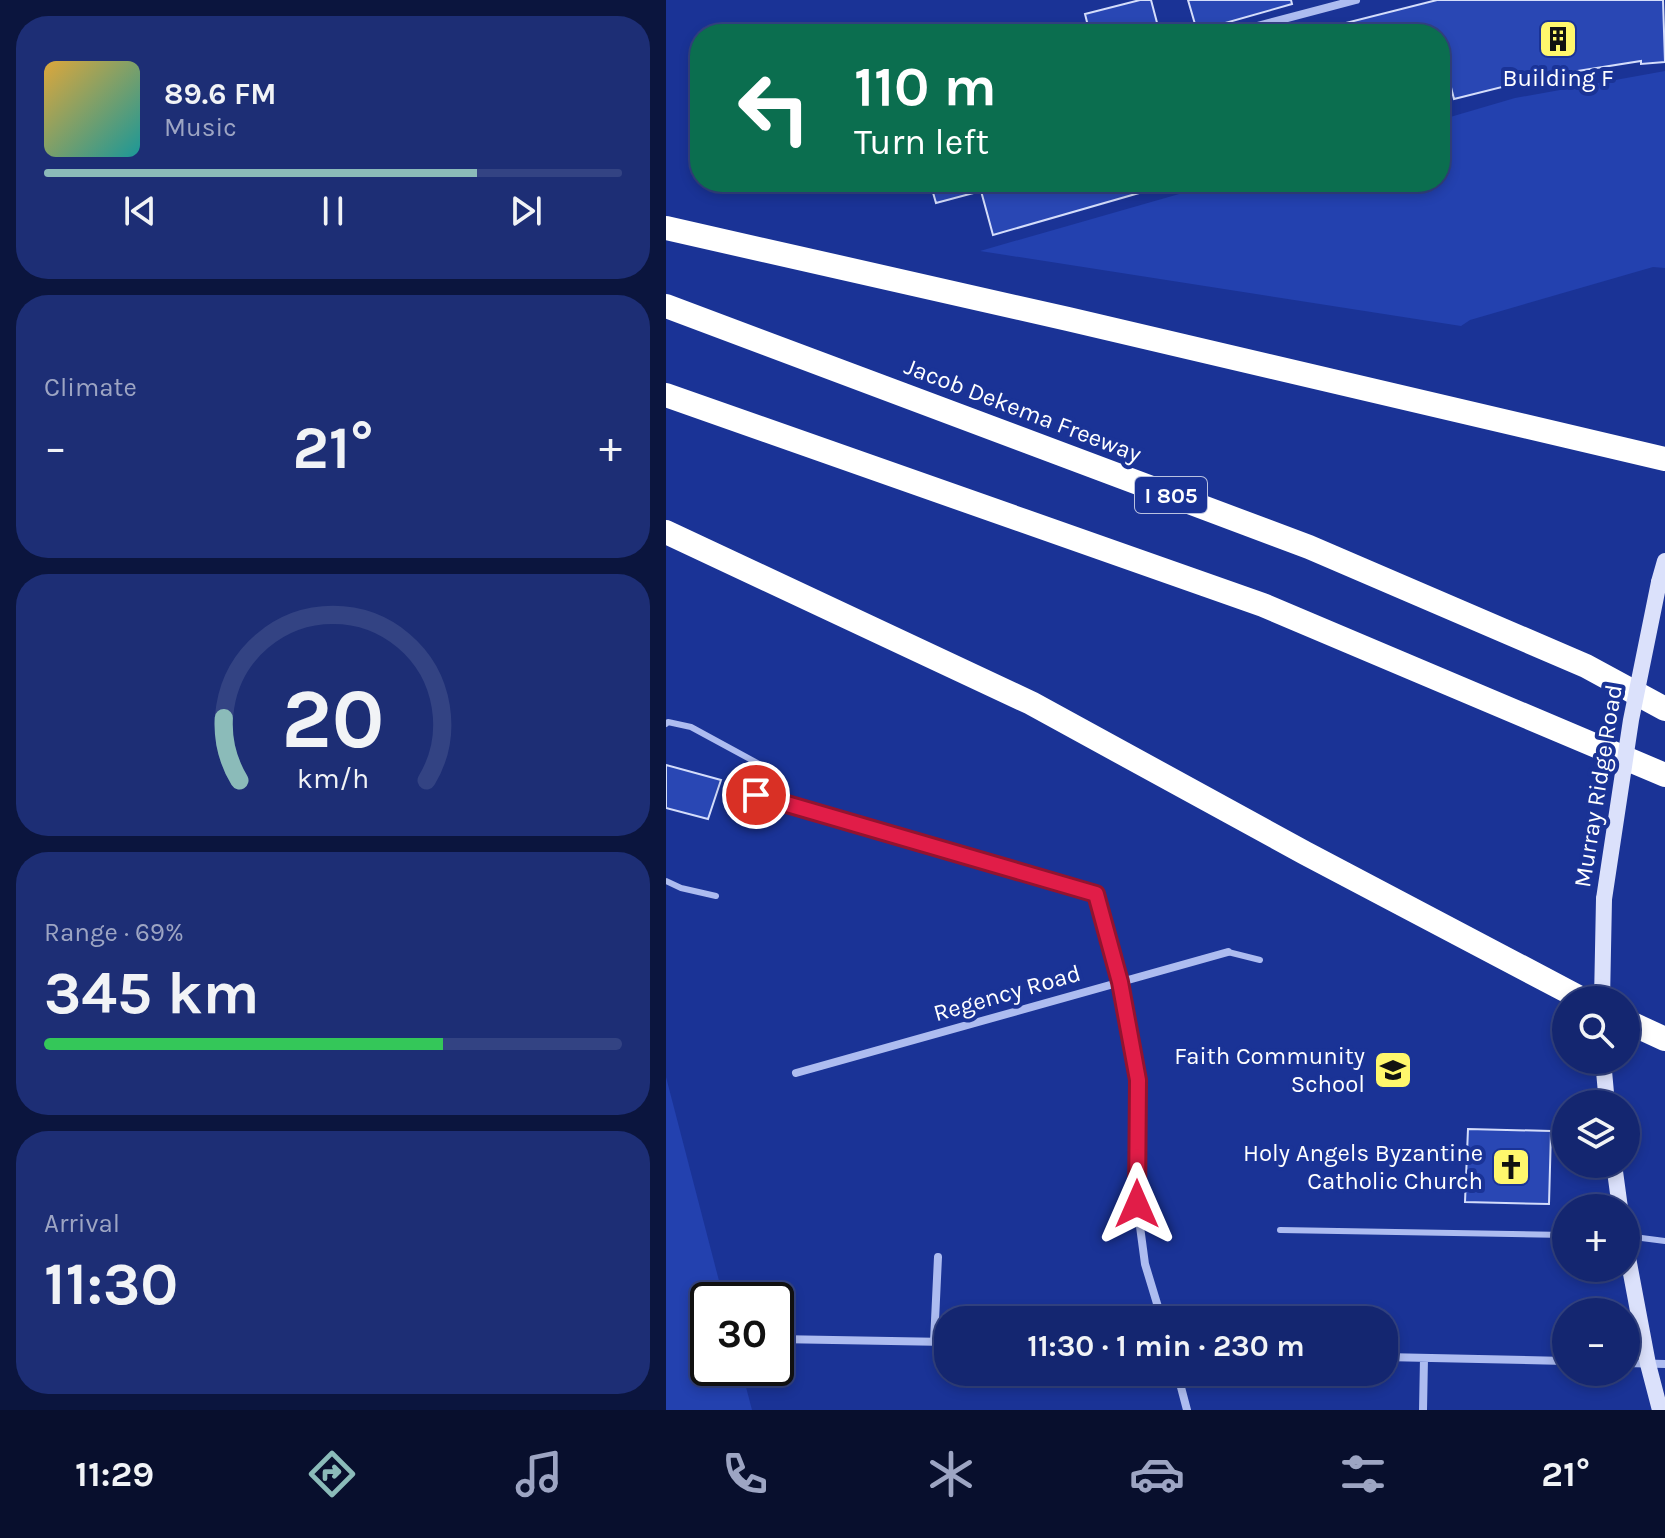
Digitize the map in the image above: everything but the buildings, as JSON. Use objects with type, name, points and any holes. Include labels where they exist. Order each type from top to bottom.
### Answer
[{"type":"highway","points":[[666,228],[1665,459]]},
{"type":"highway","name":"Jacob Dekema Freeway","points":[[666,306],[1309,547],[1586,666],[1665,709]]},
{"type":"highway","points":[[666,395],[1263,605],[1665,775]]},
{"type":"highway","points":[[666,532],[1031,703],[1557,986]]},
{"type":"highway","points":[[1640,1027],[1665,1039]]},
{"type":"main road","name":"Murray Ridge Road","points":[[1602,986],[1604,899],[1631,720],[1665,561]]},
{"type":"main road","points":[[1635,1282],[1657,1364],[1660,1410]]},
{"type":"street","points":[[1265,24],[1356,0]]},
{"type":"street","points":[[1096,894],[1120,982],[1138,1080],[1137,1204],[1145,1264],[1158,1306]]},
{"type":"street","name":"Regency Road","points":[[796,1073],[1228,952]]},
{"type":"street","points":[[936,1306],[938,1257]]},
{"type":"street","points":[[794,1339],[934,1342]]},
{"type":"street","points":[[1398,1357],[1552,1361]]},
{"type":"street","points":[[1423,1410],[1424,1358]]},
{"type":"street","points":[[1181,1386],[1187,1410]]},
{"type":"lane","points":[[666,724],[691,727],[772,771],[767,798]]},
{"type":"lane","points":[[756,795],[1096,894]]},
{"type":"lane","points":[[666,881],[716,896]]},
{"type":"lane","points":[[1228,952],[1260,960]]},
{"type":"lane","points":[[1280,1230],[1552,1235]]},
{"type":"lane","points":[[1640,1238],[1665,1241]]},
{"type":"shaded area","points":[[1665,71],[1665,268],[1653,267],[1470,320],[1461,326],[980,251],[1186,192],[1450,192],[1450,117],[1515,98]]},
{"type":"shaded area","points":[[666,1077],[719,1282],[690,1282],[690,1386],[746,1386],[752,1410],[666,1410]]},
{"type":"place","name":"Building F","points":[[1558,39]]},
{"type":"place","name":"Faith Community School","points":[[1393,1070]]},
{"type":"place","name":"Holy Angels Byzantine Catholic Church","points":[[1511,1167]]},
{"type":"route","points":[[756,795],[1096,894],[1120,982],[1138,1080],[1137,1204]]}]
